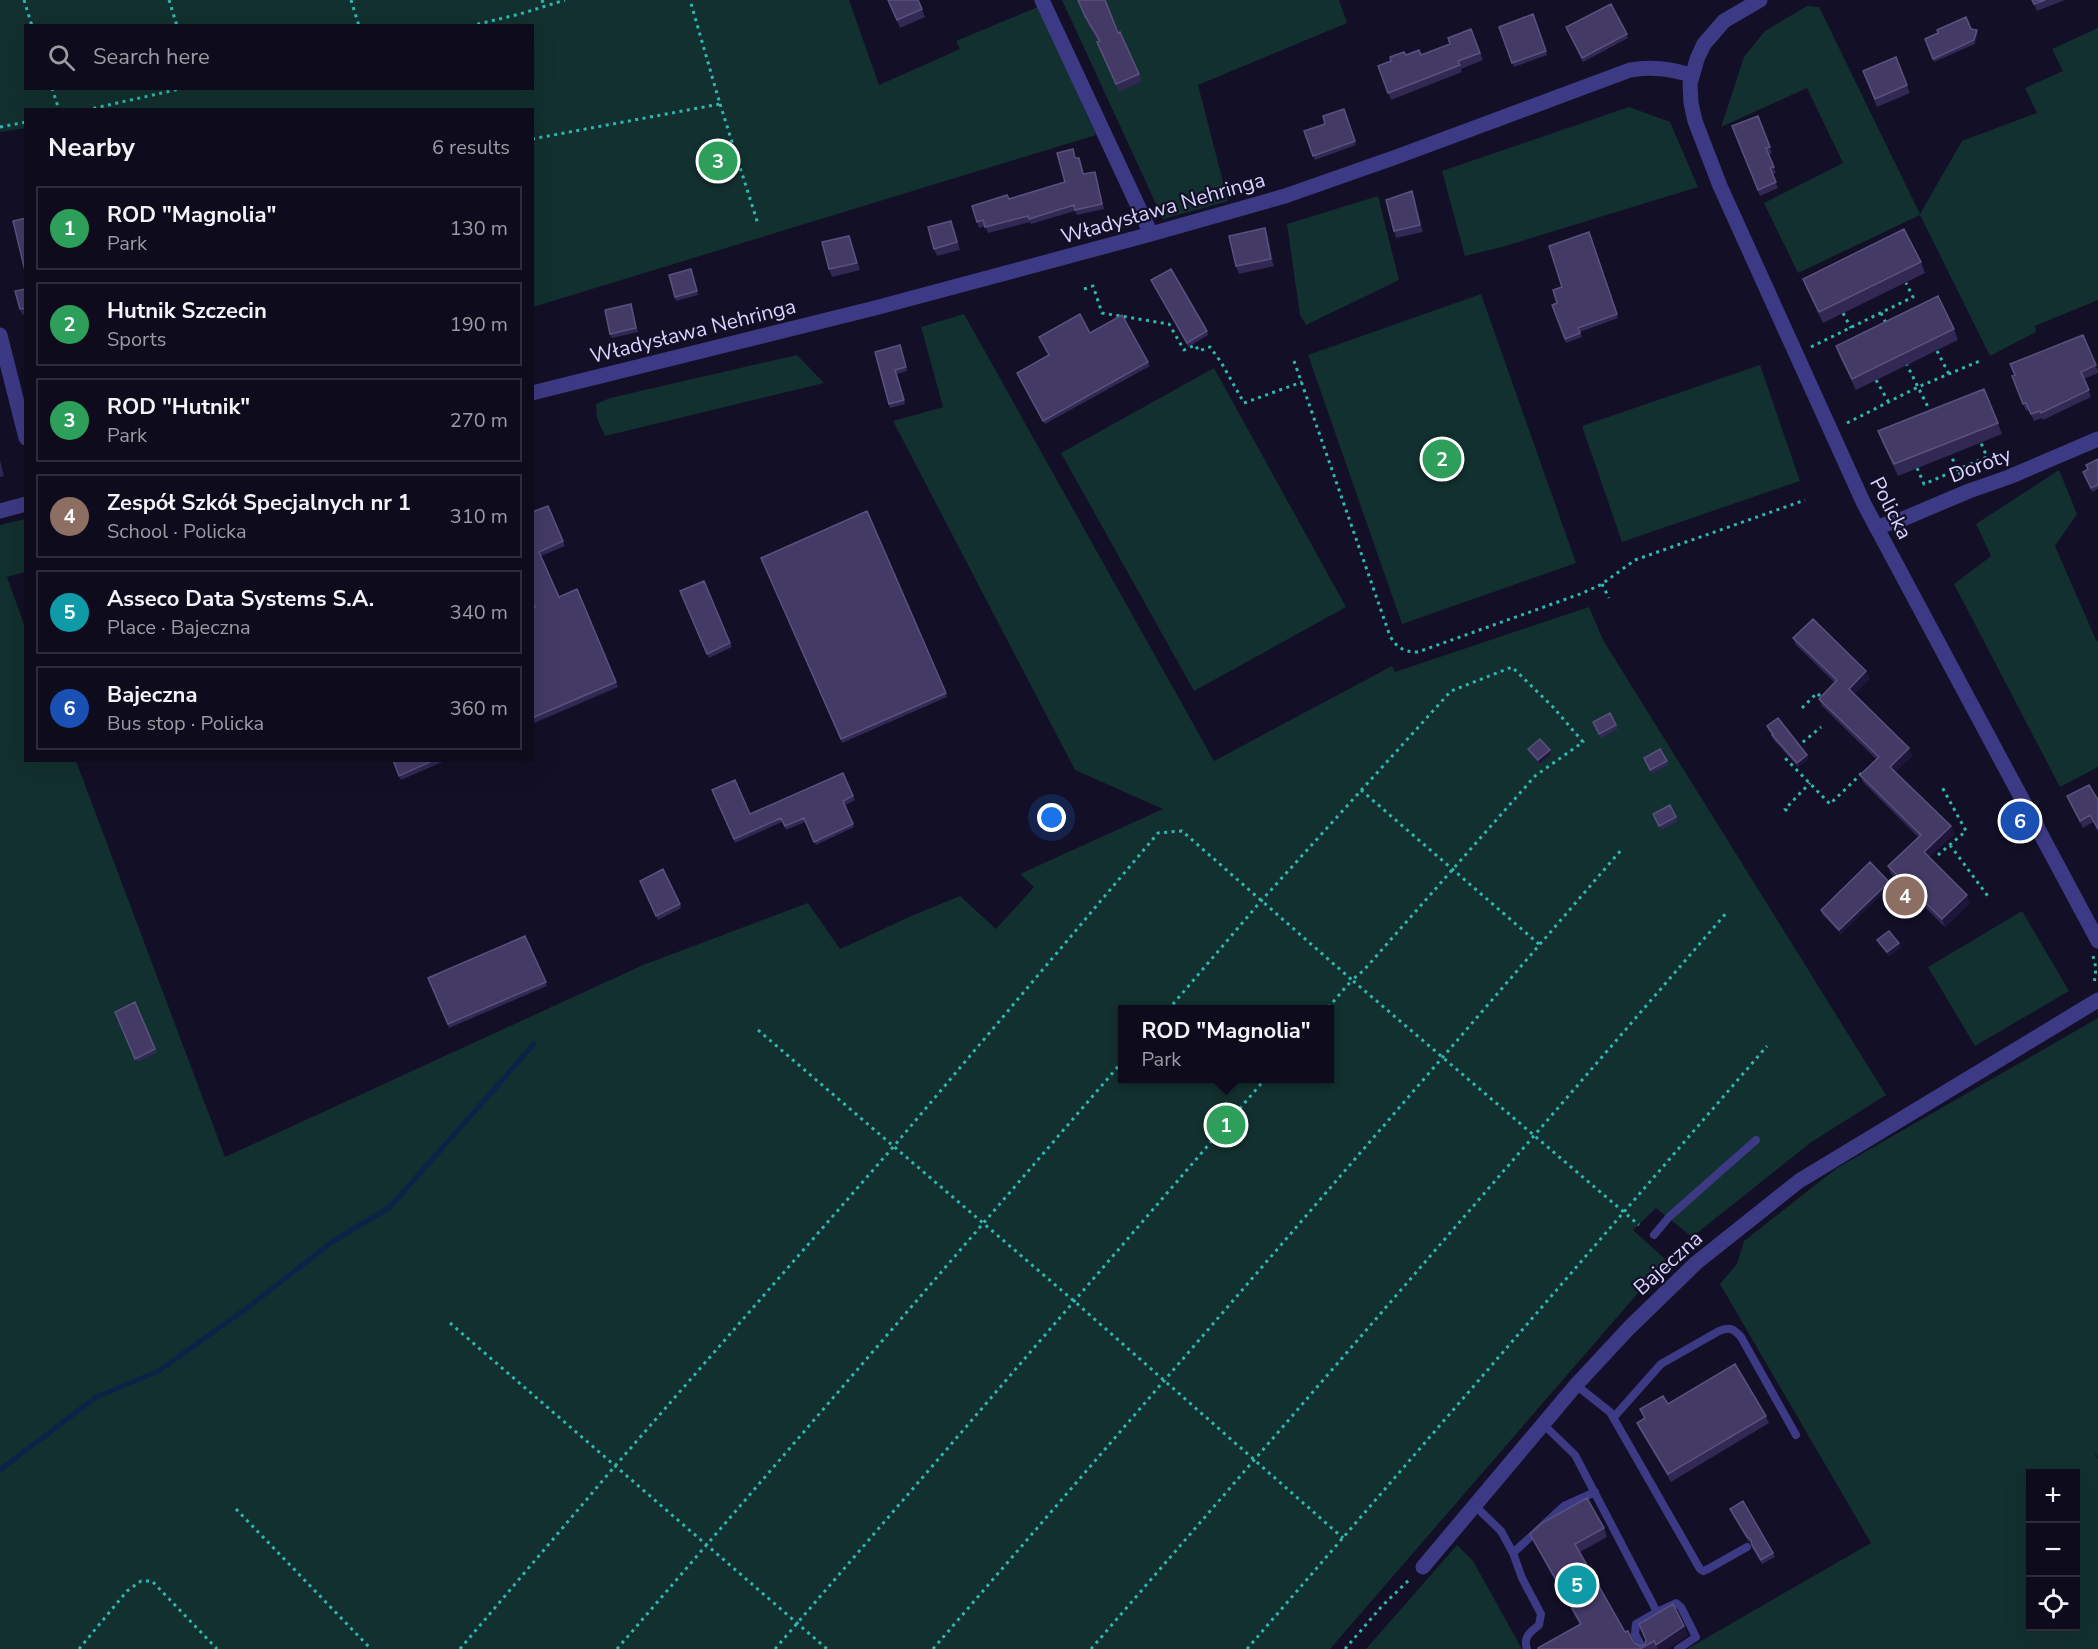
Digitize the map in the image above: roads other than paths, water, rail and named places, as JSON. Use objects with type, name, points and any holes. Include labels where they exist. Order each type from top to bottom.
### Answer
[{"type":"street","points":[[1042,0],[1151,234]]},
{"type":"street","points":[[1691,75],[1704,44],[1719,26],[1734,14],[1760,0]]},
{"type":"street","name":"Władysława Nehringa","points":[[534,393],[875,308],[1286,196],[1396,158],[1630,70],[1647,66],[1660,67],[1691,75]]},
{"type":"street","name":"Policka","points":[[1691,75],[1692,113],[1713,169],[1841,454],[1876,527],[2096,948]]},
{"type":"street","points":[[0,335],[24,430]]},
{"type":"street","name":"Doroty","points":[[1876,527],[1898,521],[2009,477],[2098,439]]},
{"type":"street","points":[[0,511],[24,505]]},
{"type":"street","name":"Bajeczna","points":[[1423,1567],[1576,1385],[1629,1328],[1696,1263],[1800,1182],[2094,995]]},
{"type":"lane","points":[[1654,1235],[1669,1218],[1756,1140]]},
{"type":"lane","points":[[1614,1417],[1661,1364],[1727,1328],[1734,1329],[1741,1337],[1796,1435]]},
{"type":"lane","points":[[1576,1385],[1614,1417],[1700,1569],[1703,1571],[1708,1569],[1747,1547]]},
{"type":"lane","points":[[1543,1424],[1575,1455],[1657,1612]]},
{"type":"lane","points":[[1513,1553],[1564,1506],[1595,1492]]},
{"type":"lane","points":[[1474,1505],[1501,1531],[1513,1553],[1522,1578],[1542,1614],[1539,1625],[1527,1635],[1525,1641],[1527,1649]]},
{"type":"lane","points":[[1643,1649],[1635,1634],[1636,1624],[1676,1603],[1681,1607],[1696,1637],[1678,1649]]},
{"type":"waterway","points":[[0,1470],[96,1397],[157,1372],[247,1308],[332,1242],[390,1207],[534,1044]]},
{"type":"place","name":"ROD \"Hutnik\"","points":[[718,161]]},
{"type":"place","name":"Hutnik Szczecin","points":[[1442,459]]},
{"type":"place","name":"Bajeczna","points":[[2020,821]]},
{"type":"place","name":"Zespół Szkół Specjalnych nr 1","points":[[1905,896]]},
{"type":"place","name":"ROD \"Magnolia\"","points":[[1226,1125]]},
{"type":"place","name":"Asseco Data Systems S.A.","points":[[1577,1585]]}]
